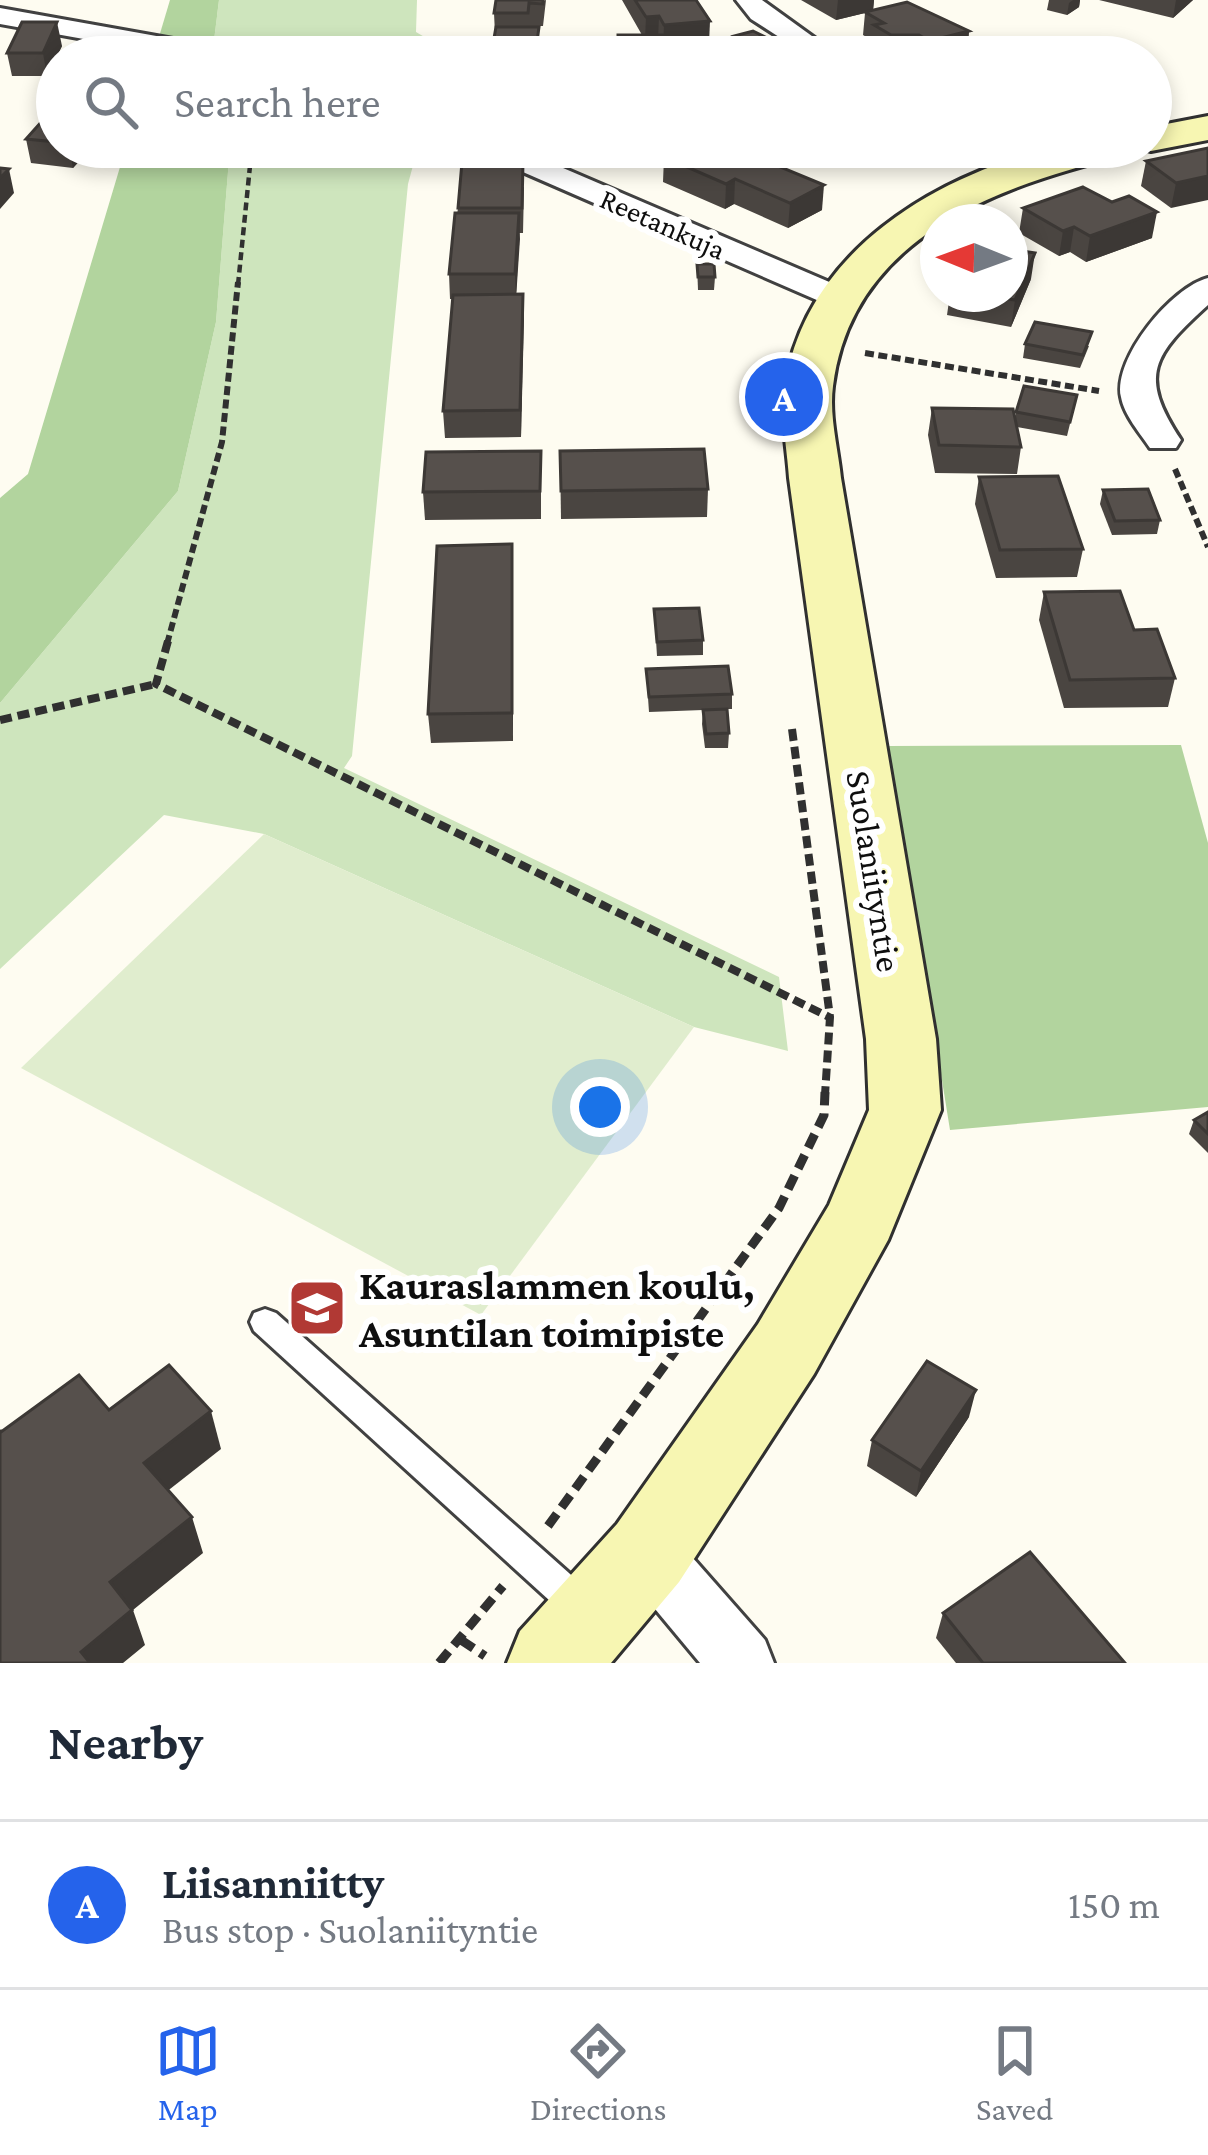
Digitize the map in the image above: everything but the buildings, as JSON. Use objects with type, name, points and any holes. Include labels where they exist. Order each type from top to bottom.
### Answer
[{"type":"street","points":[[749,0],[760,14],[795,36]]},
{"type":"street","points":[[0,16],[112,36]]},
{"type":"street","points":[[1172,135],[1208,128]]},
{"type":"street","name":"Reetankuja","points":[[531,168],[828,322]]},
{"type":"street","points":[[828,322],[878,250],[982,168]]},
{"type":"street","points":[[1163,440],[1138,398],[1141,367],[1169,321],[1208,288]]},
{"type":"street","name":"Suolaniityntie","points":[[572,1640],[648,1553],[786,1349],[861,1218],[905,1110],[902,1040],[815,478],[809,386],[828,322]]},
{"type":"street","points":[[648,1553],[742,1663]]},
{"type":"lane","points":[[265,1322],[525,1556],[572,1640]]},
{"type":"path","points":[[156,684],[222,442],[250,168]]},
{"type":"path","points":[[828,322],[1138,398]]},
{"type":"path","points":[[1163,440],[1208,548]]},
{"type":"path","points":[[0,720],[156,684],[830,1018],[902,1040]]},
{"type":"path","points":[[439,1663],[525,1556],[779,1208],[824,1115],[830,1018],[791,719]]},
{"type":"path","points":[[461,1640],[495,1663]]},
{"type":"green space","points":[[170,0],[219,0],[215,36],[159,36]]},
{"type":"green space","points":[[219,0],[417,0],[416,32],[423,36],[215,36]]},
{"type":"green space","points":[[120,168],[228,168],[216,322],[178,491],[0,703],[0,498],[28,474]]},
{"type":"green space","points":[[228,168],[412,168],[352,756],[344,768],[779,977],[788,1051],[694,1027],[264,834],[164,815],[0,969],[0,703],[178,491],[216,322]]},
{"type":"green space","points":[[1181,745],[1208,843],[1208,1107],[950,1130],[888,746]]},
{"type":"green space","points":[[264,834],[694,1027],[481,1315],[21,1068]]},
{"type":"place","name":"Liisanniitty","points":[[784,397]]},
{"type":"place","name":"Kauraslammen koulu, Asuntilan toimipiste","points":[[317,1308]]}]
